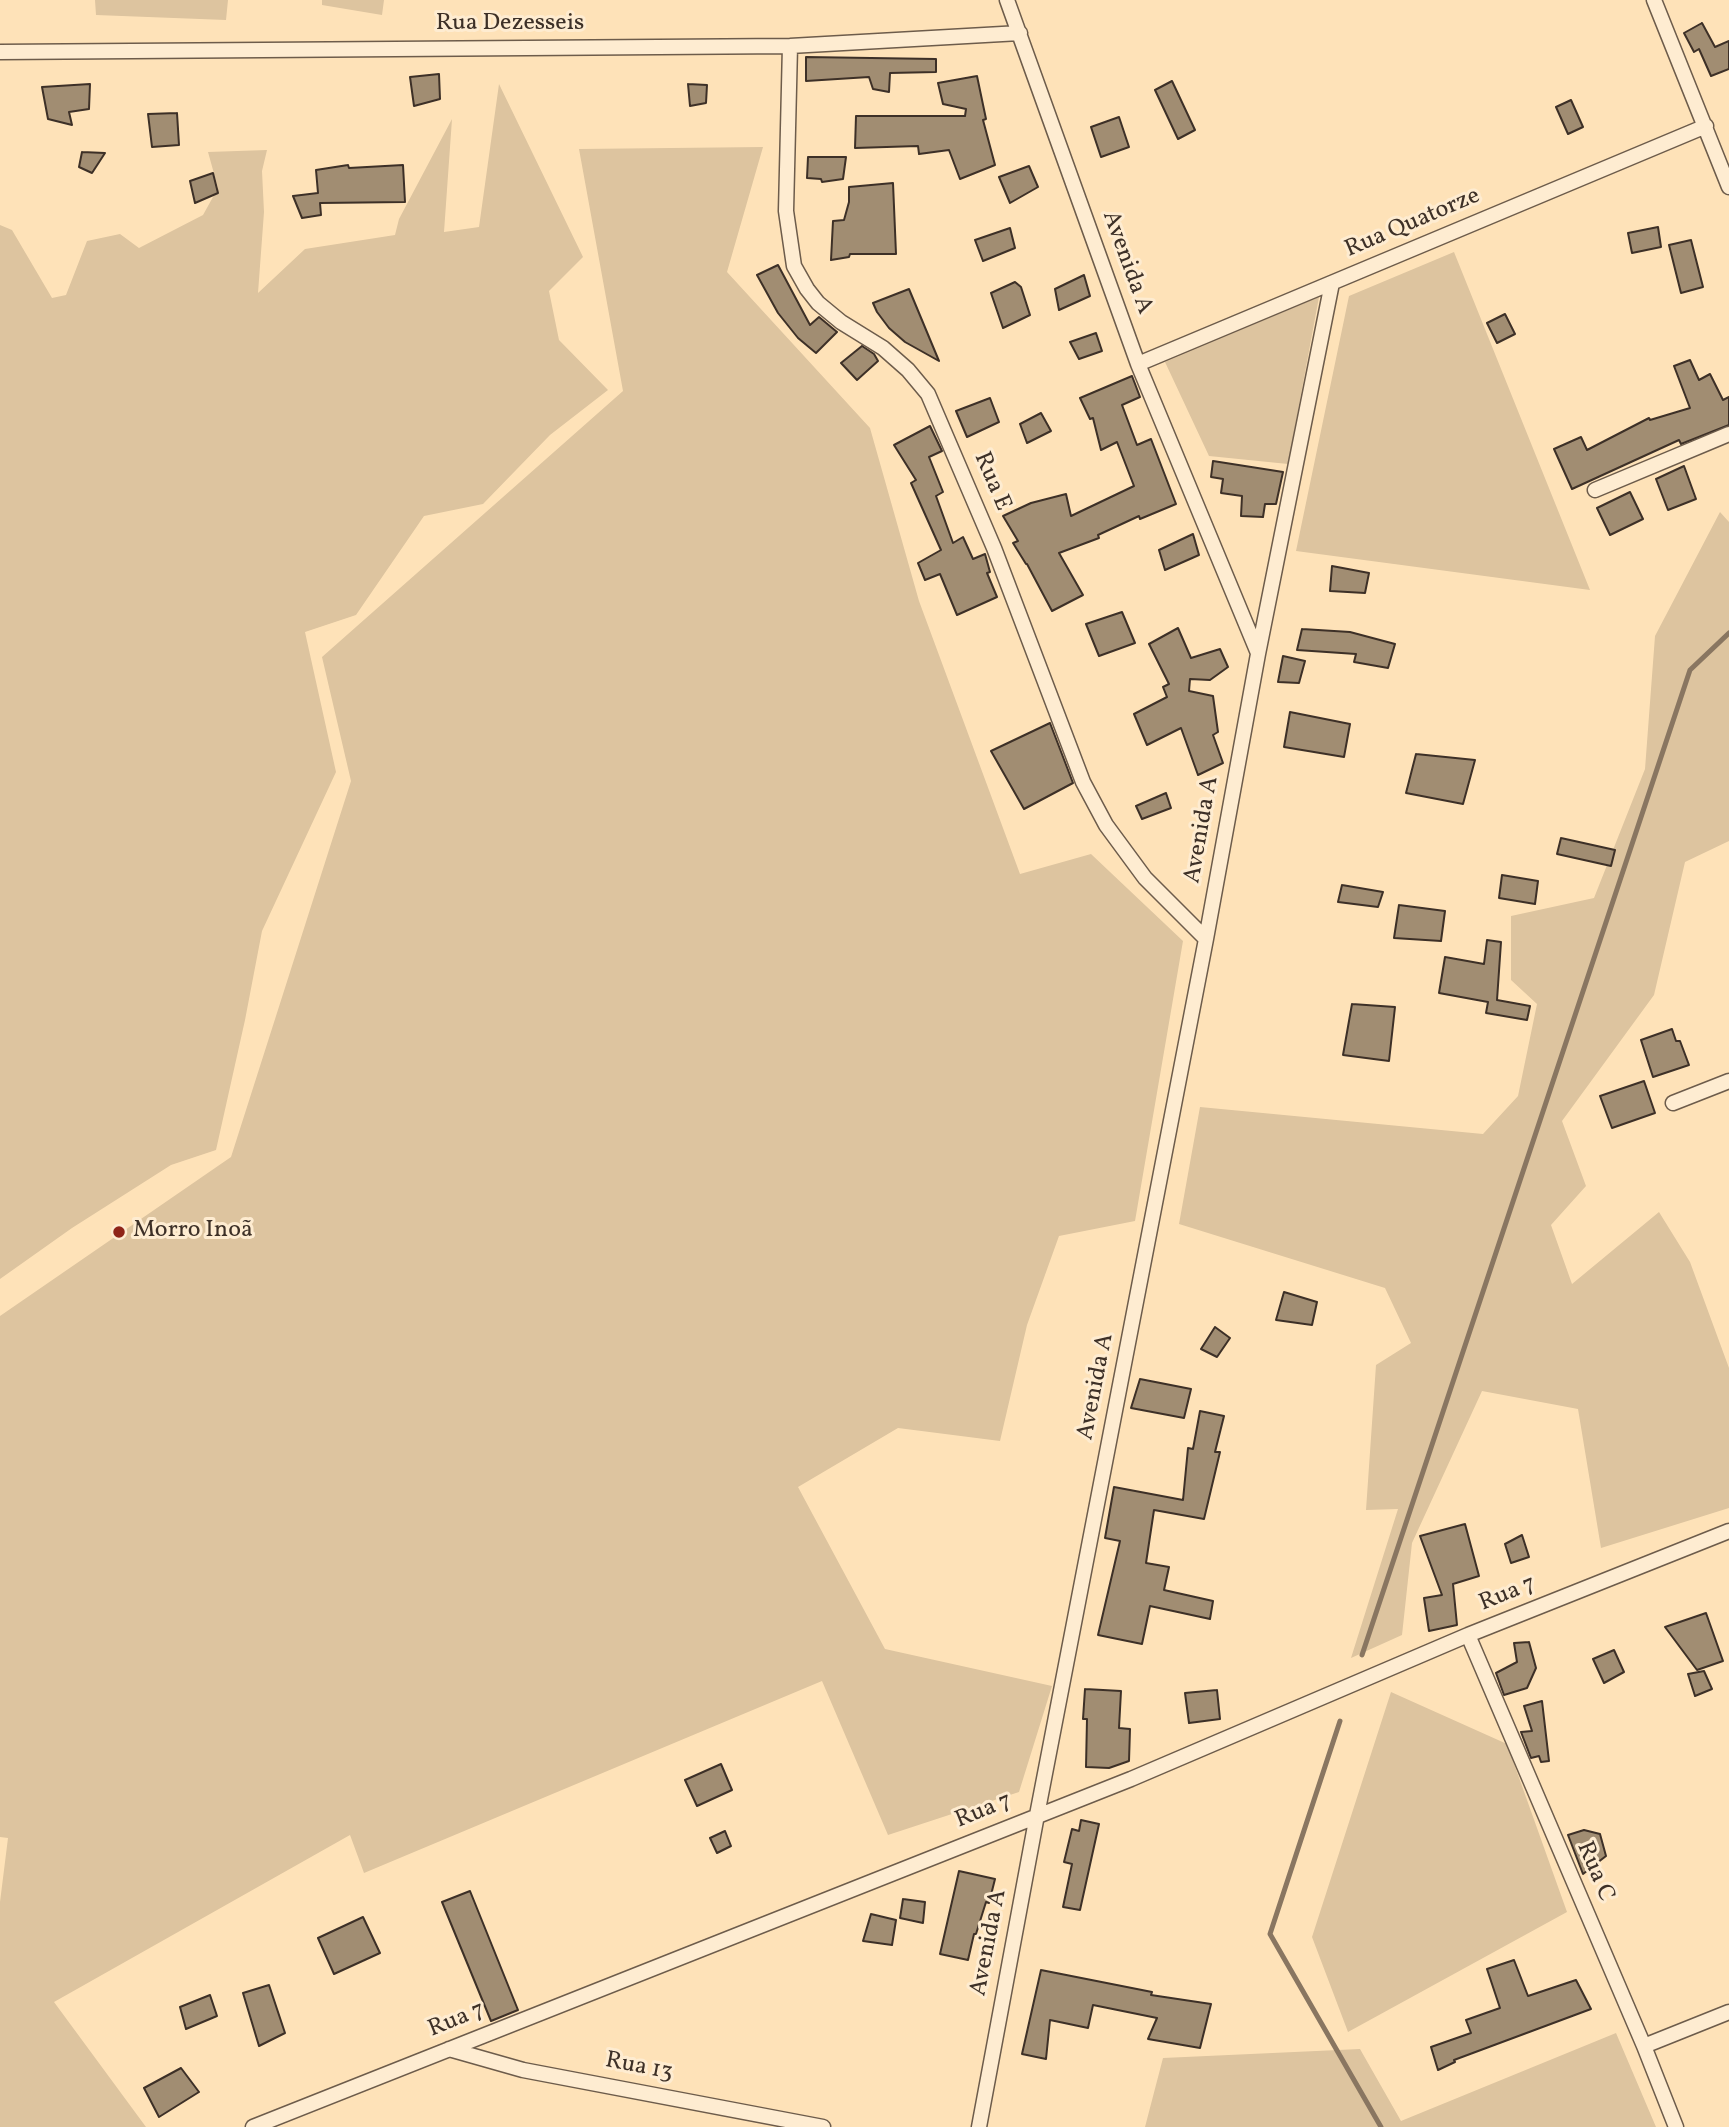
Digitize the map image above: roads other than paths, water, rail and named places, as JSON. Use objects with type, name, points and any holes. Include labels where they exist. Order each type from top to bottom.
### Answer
[{"type":"street","name":"Avenida A","points":[[1007,0],[1138,364],[1258,654]]},
{"type":"street","points":[[1654,0],[1729,187]]},
{"type":"street","name":"Rua Dezesseis","points":[[0,52],[790,46],[1020,33]]},
{"type":"street","name":"Rua E","points":[[790,46],[786,211],[794,266],[818,303],[883,348],[908,370],[928,394],[994,548],[1083,782],[1106,825],[1145,878],[1206,939]]},
{"type":"street","name":"Rua Quatorze","points":[[1138,364],[1706,126]]},
{"type":"street","name":"Avenida A","points":[[979,2127],[1258,654],[1332,283]]},
{"type":"street","points":[[1595,490],[1729,434]]},
{"type":"street","points":[[1673,1103],[1729,1081]]},
{"type":"street","name":"Rua 7","points":[[253,2127],[1132,1779],[1468,1635],[1729,1531]]},
{"type":"street","name":"Rua C","points":[[1468,1635],[1676,2127]]},
{"type":"street","points":[[1644,2046],[1729,2012]]},
{"type":"street","name":"Rua 13","points":[[449,2049],[523,2070],[823,2127]]},
{"type":"waterway","points":[[1362,1655],[1690,670],[1729,633]]},
{"type":"waterway","points":[[1340,1721],[1270,1934],[1381,2127]]},
{"type":"place","name":"Morro Inoã","points":[[119,1232]]}]
